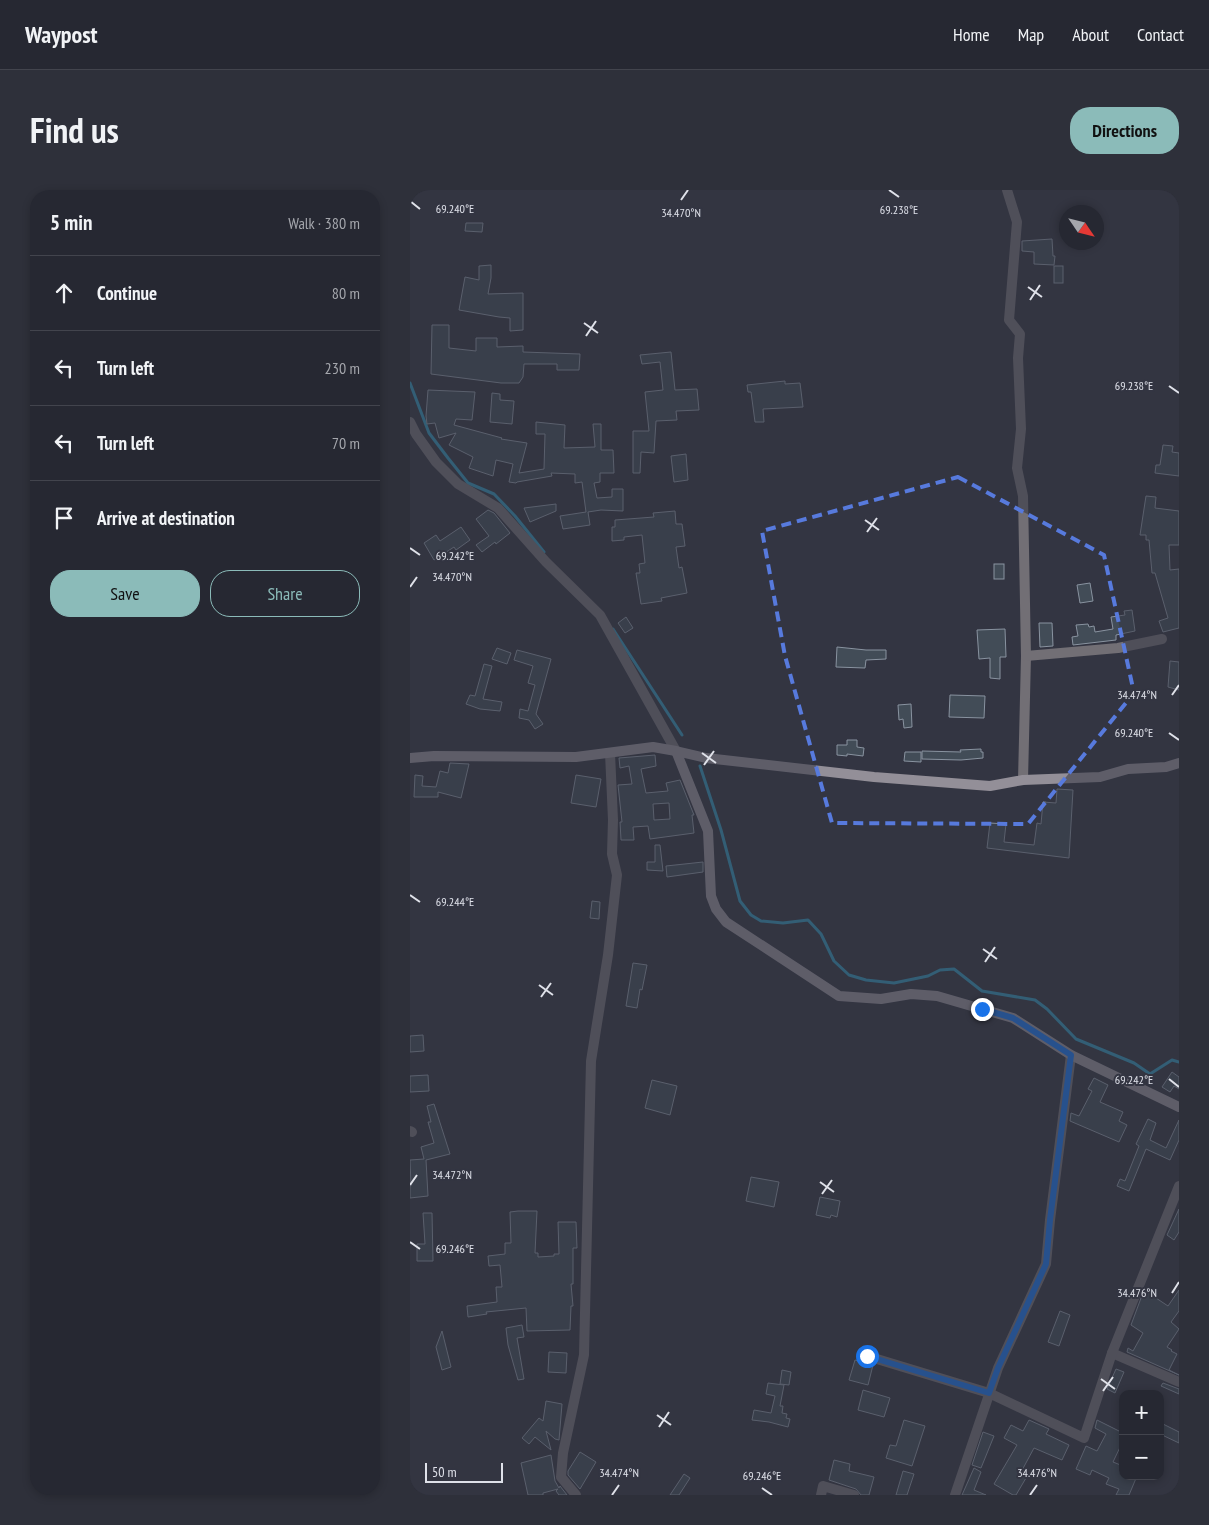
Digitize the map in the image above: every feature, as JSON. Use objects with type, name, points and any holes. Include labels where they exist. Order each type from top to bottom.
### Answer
[{"type":"street","points":[[1007,190],[1017,222],[1009,320],[1020,334],[1018,358],[1021,429],[1017,468],[1022,496],[1026,656],[1023,780]]},
{"type":"street","points":[[410,422],[416,434],[436,462],[458,484],[498,508],[546,562],[600,615],[676,751],[708,831],[711,896],[716,909],[726,922],[839,996],[882,999],[911,994],[937,996],[1013,1018],[1071,1055],[1179,1107]]},
{"type":"street","points":[[1026,656],[1118,648],[1162,639]]},
{"type":"street","points":[[410,758],[434,756],[576,757],[653,747],[706,758],[874,777],[990,786],[1023,780],[1100,777],[1128,769],[1179,763]]},
{"type":"street","points":[[576,1495],[561,1477],[563,1453],[584,1355],[591,1061],[608,955],[617,875],[612,854],[610,753]]},
{"type":"street","points":[[955,1495],[998,1368],[1046,1264],[1071,1055]]},
{"type":"street","points":[[867,1356],[989,1393],[1084,1438],[1112,1353],[1179,1186]]},
{"type":"street","points":[[1112,1353],[1179,1382]]},
{"type":"street","points":[[821,1495],[823,1486],[854,1495]]},
{"type":"highlighted area","points":[[958,477],[1104,555],[1134,693],[1028,824],[832,823],[785,656],[762,531]]},
{"type":"building","points":[[466,223],[483,223],[482,232],[465,231]]},
{"type":"building","points":[[1052,239],[1053,256],[1055,256],[1054,265],[1034,264],[1034,252],[1022,251],[1022,241]]},
{"type":"building","points":[[491,265],[488,294],[523,293],[523,330],[510,331],[510,318],[459,310],[465,277],[479,280],[479,266]]},
{"type":"building","points":[[1054,266],[1063,266],[1063,283],[1054,283]]},
{"type":"building","points":[[432,325],[449,325],[449,348],[476,351],[476,338],[497,338],[497,347],[523,346],[523,352],[580,354],[579,370],[557,370],[557,364],[524,364],[523,377],[519,383],[501,383],[431,374]]},
{"type":"building","points":[[671,352],[675,390],[697,389],[699,410],[676,411],[677,420],[656,421],[654,453],[641,452],[640,473],[633,473],[633,431],[649,431],[645,392],[663,390],[660,362],[642,364],[640,355]]},
{"type":"building","points":[[785,381],[785,384],[800,383],[803,407],[763,409],[764,422],[755,422],[751,392],[748,392],[747,385]]},
{"type":"building","points":[[428,390],[475,392],[472,420],[456,419],[454,425],[501,439],[527,443],[519,473],[544,469],[545,434],[536,434],[536,422],[565,425],[564,448],[595,447],[593,424],[601,424],[601,450],[613,450],[614,473],[600,473],[600,482],[594,483],[597,498],[612,497],[612,489],[623,489],[623,511],[601,510],[588,512],[590,525],[563,529],[560,516],[586,512],[582,482],[575,483],[575,474],[551,473],[552,476],[516,483],[509,482],[513,464],[496,460],[493,476],[469,468],[473,457],[449,445],[456,433],[439,438],[435,423],[427,424]]},
{"type":"building","points":[[492,393],[500,394],[500,400],[514,401],[512,424],[490,422]]},
{"type":"building","points":[[1163,445],[1173,446],[1172,452],[1179,453],[1179,476],[1155,473],[1156,465],[1160,465]]},
{"type":"building","points":[[686,454],[688,480],[674,482],[671,456]]},
{"type":"building","points":[[1146,496],[1156,497],[1155,508],[1179,511],[1179,545],[1169,545],[1170,570],[1179,569],[1179,628],[1163,632],[1159,621],[1168,618],[1155,573],[1152,573],[1149,540],[1146,540],[1146,535],[1140,535]]},
{"type":"building","points":[[556,504],[556,511],[530,522],[524,508]]},
{"type":"building","points":[[488,510],[494,513],[510,533],[482,552],[476,545],[489,536],[476,519]]},
{"type":"building","points":[[675,511],[676,524],[682,524],[685,546],[676,547],[679,568],[682,567],[687,593],[661,598],[662,601],[641,604],[636,573],[640,573],[639,564],[645,563],[642,535],[624,537],[624,540],[612,541],[612,527],[615,527],[615,520],[654,517],[653,513]]},
{"type":"building","points":[[461,527],[470,540],[456,550],[454,547],[434,560],[424,543],[436,535],[440,541]]},
{"type":"building","points":[[994,564],[1004,564],[1004,579],[994,579]]},
{"type":"building","points":[[1090,583],[1093,601],[1080,603],[1077,585]]},
{"type":"building","points":[[1132,610],[1135,631],[1116,635],[1116,640],[1073,645],[1072,637],[1078,636],[1076,625],[1088,624],[1089,627],[1094,626],[1095,632],[1113,629],[1111,617],[1125,615],[1124,611]]},
{"type":"building","points":[[626,617],[633,628],[625,633],[618,623]]},
{"type":"building","points":[[1039,623],[1052,623],[1053,646],[1040,647]]},
{"type":"building","points":[[1005,629],[1006,657],[1000,657],[1000,679],[990,678],[990,658],[979,659],[977,630]]},
{"type":"building","points":[[837,647],[886,650],[886,659],[866,660],[865,668],[836,667]]},
{"type":"building","points":[[497,648],[511,653],[507,664],[492,659]]},
{"type":"building","points":[[517,650],[551,659],[536,714],[543,724],[535,729],[529,720],[519,718],[520,709],[528,711],[535,685],[528,683],[533,666],[514,660]]},
{"type":"building","points":[[1170,661],[1179,662],[1179,690],[1168,687]]},
{"type":"building","points":[[484,664],[492,666],[483,699],[502,702],[500,711],[480,709],[466,704],[470,695],[475,696]]},
{"type":"building","points":[[950,695],[985,696],[984,718],[949,717]]},
{"type":"building","points":[[911,704],[912,727],[904,728],[903,719],[899,720],[898,705]]},
{"type":"building","points":[[847,740],[857,740],[857,747],[864,748],[863,756],[837,755],[837,745],[847,745]]},
{"type":"building","points":[[981,749],[983,758],[961,760],[922,759],[922,751],[961,752],[960,750]]},
{"type":"building","points":[[905,752],[921,752],[921,762],[904,761]]},
{"type":"building","points":[[655,755],[656,766],[641,769],[646,793],[668,791],[666,783],[680,780],[694,815],[692,815],[694,833],[650,839],[648,826],[633,827],[634,840],[621,840],[620,822],[622,822],[618,785],[632,784],[629,766],[620,768],[619,758]],"holes":[[[669,803],[670,819],[654,820],[653,804]]]},
{"type":"building","points":[[450,763],[469,764],[461,798],[438,792],[438,797],[414,797],[415,775],[423,776],[422,786],[436,787],[440,771],[448,773]]},
{"type":"building","points":[[576,775],[601,779],[596,807],[571,803]]},
{"type":"building","points":[[1057,789],[1073,790],[1069,858],[987,848],[990,823],[1006,824],[1004,842],[1034,845],[1037,823],[1041,824],[1043,802],[1056,803]]},
{"type":"building","points":[[655,845],[660,845],[663,871],[647,870],[647,862],[655,862]]},
{"type":"building","points":[[703,862],[703,872],[667,877],[666,866]]},
{"type":"building","points":[[592,901],[600,902],[599,919],[590,918]]},
{"type":"building","points":[[633,963],[647,965],[637,1008],[626,1006]]},
{"type":"building","points":[[423,1035],[424,1051],[410,1052],[410,1036]]},
{"type":"building","points":[[1172,1072],[1179,1077],[1179,1089],[1174,1086],[1170,1092],[1162,1087]]},
{"type":"building","points":[[428,1075],[429,1091],[410,1092],[410,1076]]},
{"type":"building","points":[[1094,1078],[1108,1085],[1100,1102],[1123,1112],[1119,1121],[1127,1125],[1119,1142],[1070,1121],[1071,1113],[1079,1116],[1092,1091],[1088,1089]]},
{"type":"building","points":[[652,1080],[677,1086],[670,1115],[645,1108]]},
{"type":"building","points":[[434,1104],[450,1154],[426,1160],[428,1196],[410,1198],[410,1160],[424,1159],[421,1147],[434,1143],[428,1122],[431,1122],[427,1106]]},
{"type":"building","points":[[1148,1119],[1156,1123],[1150,1140],[1166,1148],[1179,1120],[1179,1140],[1170,1160],[1146,1149],[1129,1191],[1117,1186],[1120,1179],[1125,1181],[1139,1146],[1136,1144]]},
{"type":"building","points":[[751,1177],[779,1182],[774,1207],[746,1201]]},
{"type":"building","points":[[820,1197],[840,1201],[837,1217],[831,1215],[830,1218],[816,1215]]},
{"type":"building","points":[[1179,1209],[1179,1232],[1174,1240],[1167,1235]]},
{"type":"building","points":[[537,1211],[535,1253],[538,1253],[538,1257],[559,1254],[558,1222],[576,1222],[577,1248],[573,1248],[573,1284],[571,1284],[573,1306],[571,1306],[570,1330],[527,1331],[526,1308],[486,1312],[487,1314],[468,1317],[467,1306],[497,1302],[496,1287],[502,1287],[500,1265],[489,1266],[488,1256],[505,1254],[505,1243],[511,1243],[510,1212]]},
{"type":"building","points":[[423,1213],[432,1213],[433,1261],[417,1261],[417,1244],[425,1244]]},
{"type":"building","points":[[1144,1290],[1168,1306],[1179,1290],[1179,1311],[1171,1322],[1179,1329],[1167,1347],[1177,1354],[1169,1370],[1179,1375],[1127,1352],[1128,1348],[1133,1351],[1143,1333],[1131,1325]]},
{"type":"building","points":[[1060,1311],[1070,1315],[1059,1346],[1048,1342]]},
{"type":"building","points":[[522,1325],[524,1337],[517,1338],[524,1379],[518,1380],[508,1345],[506,1328]]},
{"type":"building","points":[[442,1331],[451,1367],[442,1370],[436,1347]]},
{"type":"building","points":[[549,1352],[567,1353],[566,1373],[548,1372]]},
{"type":"building","points":[[855,1360],[873,1365],[868,1385],[849,1380]]},
{"type":"building","points":[[1116,1369],[1124,1372],[1115,1393],[1107,1389]]},
{"type":"building","points":[[782,1370],[791,1372],[789,1385],[780,1384]]},
{"type":"building","points":[[768,1383],[784,1385],[780,1406],[783,1406],[782,1413],[787,1414],[786,1418],[790,1419],[788,1427],[752,1420],[754,1410],[771,1413],[775,1396],[766,1394]]},
{"type":"building","points":[[1163,1383],[1179,1389],[1179,1394],[1161,1386]]},
{"type":"building","points":[[863,1390],[890,1398],[884,1417],[858,1410]]},
{"type":"building","points":[[546,1401],[562,1404],[559,1440],[546,1431],[551,1450],[535,1437],[529,1444],[522,1438],[539,1418],[543,1421]]},
{"type":"building","points":[[904,1420],[925,1426],[912,1466],[886,1458],[890,1445],[896,1446]]},
{"type":"building","points":[[1029,1420],[1049,1429],[1046,1434],[1069,1445],[1062,1460],[1034,1448],[1020,1474],[1026,1478],[1016,1495],[1013,1495],[994,1484],[1017,1445],[1004,1438],[1011,1425],[1023,1431]]},
{"type":"building","points":[[1097,1420],[1119,1431],[1119,1449],[1113,1462],[1119,1464],[1119,1480],[1135,1480],[1129,1495],[1116,1495],[1119,1489],[1106,1484],[1109,1478],[1092,1470],[1090,1475],[1076,1469],[1086,1446],[1097,1451],[1106,1434],[1095,1428]]},
{"type":"building","points":[[1164,1424],[1179,1432],[1179,1443],[1164,1436]]},
{"type":"building","points":[[983,1432],[994,1436],[981,1468],[972,1465]]},
{"type":"building","points":[[580,1452],[596,1462],[580,1489],[568,1475],[568,1471]]},
{"type":"building","points":[[551,1455],[555,1481],[559,1488],[560,1486],[567,1495],[559,1495],[556,1491],[558,1489],[543,1493],[543,1495],[528,1495],[521,1463]]},
{"type":"building","points":[[834,1460],[850,1464],[849,1471],[874,1477],[869,1495],[861,1495],[856,1489],[829,1480]]},
{"type":"building","points":[[974,1468],[981,1472],[974,1490],[986,1495],[962,1495]]},
{"type":"building","points":[[903,1471],[914,1474],[907,1495],[896,1495]]},
{"type":"building","points":[[684,1474],[690,1478],[679,1495],[670,1495]]},
{"type":"waterway","points":[[410,383],[429,433],[448,458],[468,483],[494,494],[515,516],[544,552]]},
{"type":"waterway","points":[[613,629],[682,735]]},
{"type":"waterway","points":[[700,766],[721,830],[740,901],[751,915],[761,921],[783,923],[808,920],[821,934],[834,961],[849,975],[866,980],[894,983],[928,976],[940,970],[954,969],[982,991],[1035,1000],[1047,1009],[1076,1039],[1134,1063],[1150,1074],[1172,1060],[1179,1062]]},
{"type":"route","points":[[867,1356],[989,1393],[998,1368],[1046,1264],[1071,1055],[1013,1018],[982,1009]]}]
